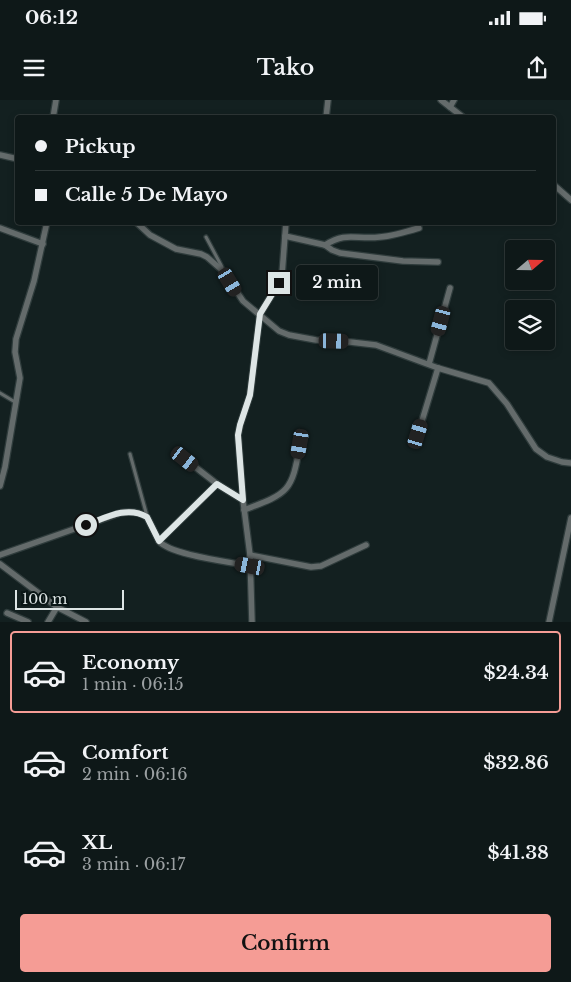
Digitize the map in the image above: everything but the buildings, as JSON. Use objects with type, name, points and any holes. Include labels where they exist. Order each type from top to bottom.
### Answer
[{"type":"street","points":[[54,115],[56,100]]},
{"type":"street","points":[[326,115],[328,100]]},
{"type":"street","points":[[441,100],[460,115]]},
{"type":"street","points":[[450,107],[454,100]]},
{"type":"street","points":[[0,155],[15,158]]},
{"type":"street","points":[[556,188],[571,200]]},
{"type":"street","points":[[0,486],[20,378],[15,352],[16,339],[34,281],[46,225]]},
{"type":"street","points":[[139,225],[150,235],[176,249],[201,254],[224,271],[243,301],[279,330],[289,335],[316,340],[376,345],[438,368],[489,383],[507,404],[536,449],[546,457],[571,463]]},
{"type":"street","points":[[252,622],[250,555],[238,435],[250,395],[260,314],[282,275],[286,225]]},
{"type":"street","points":[[0,228],[43,244]]},
{"type":"street","points":[[325,245],[343,236],[378,237],[419,228]]},
{"type":"street","points":[[285,236],[325,245],[340,253],[403,261],[438,262]]},
{"type":"street","points":[[429,364],[450,288]]},
{"type":"street","points":[[418,434],[438,368]]},
{"type":"street","points":[[244,510],[274,498],[288,488],[297,463],[300,444]]},
{"type":"street","points":[[185,459],[217,484],[243,500]]},
{"type":"street","points":[[159,541],[217,484]]},
{"type":"street","points":[[0,556],[120,513],[136,512],[147,517],[162,545],[174,551],[250,566]]},
{"type":"street","points":[[549,622],[571,518]]},
{"type":"street","points":[[250,555],[311,567],[320,566],[366,545]]},
{"type":"street","points":[[0,564],[57,606],[86,622]]},
{"type":"street","points":[[48,622],[57,606]]},
{"type":"street","points":[[7,613],[28,622]]},
{"type":"lane","points":[[206,237],[224,271]]},
{"type":"lane","points":[[0,393],[15,402]]},
{"type":"lane","points":[[130,454],[147,517]]},
{"type":"route","points":[[86,525],[120,513],[136,512],[143,514],[150,520],[159,541],[217,484],[243,500],[238,435],[250,395],[260,314],[279,283]]}]
